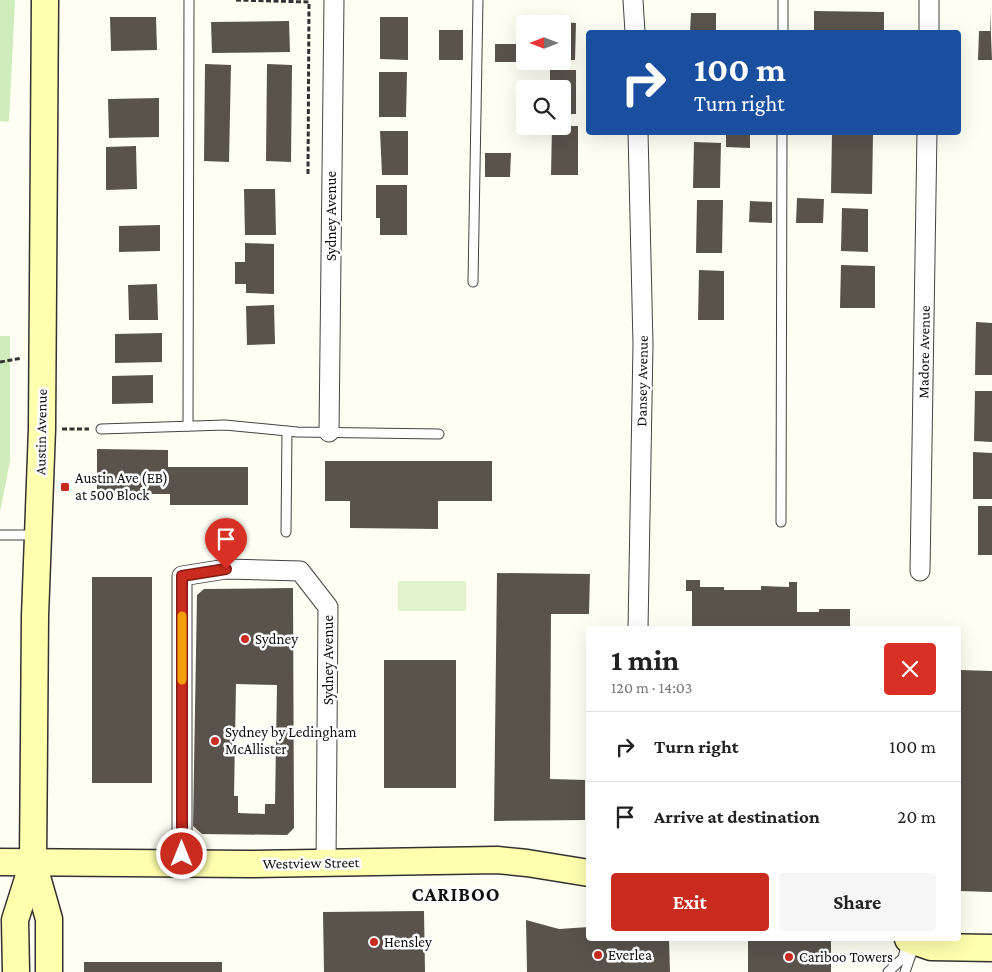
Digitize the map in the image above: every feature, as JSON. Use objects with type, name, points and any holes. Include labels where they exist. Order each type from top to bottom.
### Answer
[{"type":"main road","name":"Austin Avenue","points":[[16,972],[15,920],[33,863],[35,616],[42,429],[45,0]]},
{"type":"main road","name":"Westview Street","points":[[0,862],[182,864],[497,860],[586,873]]},
{"type":"main road","name":"Austin Avenue","points":[[33,863],[50,919],[49,972]]},
{"type":"main road","points":[[914,941],[941,948],[992,948]]},
{"type":"street","name":"Sydney Avenue","points":[[328,432],[334,0]]},
{"type":"street","points":[[633,0],[634,30]]},
{"type":"street","points":[[929,0],[929,30]]},
{"type":"street","name":"Dansey Avenue","points":[[638,135],[643,344],[638,626]]},
{"type":"street","name":"Madore Avenue","points":[[920,571],[927,135]]},
{"type":"street","name":"Sydney Avenue","points":[[182,864],[182,576],[226,569],[300,571],[328,607],[326,863]]},
{"type":"lane","points":[[188,426],[189,0]]},
{"type":"lane","points":[[473,282],[478,0]]},
{"type":"lane","points":[[783,0],[783,30]]},
{"type":"lane","points":[[781,522],[782,135]]},
{"type":"lane","points":[[101,429],[225,425],[287,431],[439,434]]},
{"type":"lane","points":[[286,532],[287,431]]},
{"type":"lane","points":[[0,535],[38,535]]},
{"type":"lane","points":[[888,972],[903,958],[910,941]]},
{"type":"lane","points":[[905,972],[910,941]]},
{"type":"path","points":[[236,0],[309,2],[308,175]]},
{"type":"path","points":[[42,429],[101,429]]},
{"type":"green space","points":[[0,0],[15,0],[9,122],[0,121]]},
{"type":"green space","points":[[0,336],[10,336],[10,461],[0,512]]},
{"type":"green space","points":[[398,581],[466,581],[466,611],[398,611]]},
{"type":"building","points":[[814,11],[884,12],[884,30],[814,30]]},
{"type":"building","points":[[990,11],[992,60],[978,60],[979,31],[990,31]]},
{"type":"building","points":[[691,13],[716,13],[716,30],[690,30]]},
{"type":"building","points":[[110,17],[156,17],[157,50],[111,51]]},
{"type":"building","points":[[380,17],[408,17],[408,60],[380,59]]},
{"type":"building","points":[[289,21],[290,52],[212,53],[211,22]]},
{"type":"building","points":[[571,23],[576,23],[575,60],[571,60]]},
{"type":"building","points":[[439,30],[463,30],[463,60],[439,60]]},
{"type":"building","points":[[495,44],[516,44],[516,62],[495,62]]},
{"type":"building","points":[[205,64],[231,65],[229,162],[204,161]]},
{"type":"building","points":[[267,64],[292,65],[291,162],[266,161]]},
{"type":"building","points":[[550,70],[576,70],[576,114],[571,114],[571,80],[550,80]]},
{"type":"building","points":[[379,72],[407,72],[406,117],[379,117]]},
{"type":"building","points":[[159,98],[159,137],[109,138],[108,99]]},
{"type":"building","points":[[571,126],[578,126],[578,175],[551,175],[552,135],[571,135]]},
{"type":"building","points":[[380,131],[408,131],[408,175],[382,175]]},
{"type":"building","points":[[726,135],[750,135],[750,148],[726,147]]},
{"type":"building","points":[[832,135],[873,135],[872,194],[831,193]]},
{"type":"building","points":[[694,142],[721,143],[720,188],[693,188]]},
{"type":"building","points":[[136,146],[137,189],[106,190],[106,147]]},
{"type":"building","points":[[485,153],[511,153],[510,177],[485,177]]},
{"type":"building","points":[[376,185],[407,185],[407,235],[380,235],[380,218],[376,218]]},
{"type":"building","points":[[244,189],[275,189],[276,235],[245,235]]},
{"type":"building","points":[[797,198],[824,199],[823,223],[796,223]]},
{"type":"building","points":[[697,200],[723,200],[722,253],[696,253]]},
{"type":"building","points":[[750,201],[772,202],[772,223],[749,222]]},
{"type":"building","points":[[842,208],[868,209],[868,252],[841,251]]},
{"type":"building","points":[[160,225],[160,251],[119,252],[119,226]]},
{"type":"building","points":[[245,243],[274,244],[274,294],[246,293],[246,284],[235,284],[235,262],[245,262]]},
{"type":"building","points":[[841,265],[875,266],[875,308],[840,308]]},
{"type":"building","points":[[699,270],[724,271],[724,320],[698,320]]},
{"type":"building","points":[[157,284],[158,320],[129,320],[128,285]]},
{"type":"building","points":[[274,305],[275,344],[247,345],[246,306]]},
{"type":"building","points":[[976,322],[992,323],[992,375],[975,375]]},
{"type":"building","points":[[162,333],[162,362],[115,363],[115,334]]},
{"type":"building","points":[[153,375],[153,403],[112,404],[112,376]]},
{"type":"building","points":[[975,391],[992,391],[992,442],[974,441]]},
{"type":"building","points":[[97,449],[168,450],[168,467],[248,467],[248,505],[170,505],[170,494],[97,494]]},
{"type":"building","points":[[973,452],[992,453],[992,499],[973,499]]},
{"type":"building","points":[[325,461],[492,461],[492,501],[438,501],[438,529],[350,528],[350,501],[325,501]]},
{"type":"building","points":[[978,506],[992,506],[992,555],[978,555]]},
{"type":"building","points":[[497,573],[590,574],[589,614],[551,614],[550,779],[585,780],[585,820],[494,821]]},
{"type":"building","points":[[92,577],[152,577],[152,783],[92,783]]},
{"type":"building","points":[[686,580],[700,580],[700,587],[724,587],[724,590],[761,590],[761,586],[789,587],[789,582],[797,582],[797,612],[819,612],[819,609],[850,609],[850,626],[692,626],[692,591],[686,591]]},
{"type":"building","name":"Sydney by Ledingham McAllister","points":[[293,588],[294,828],[287,835],[202,834],[193,826],[197,595],[204,589]],"holes":[[[236,684],[277,685],[275,804],[265,804],[265,814],[238,813],[238,796],[234,796]]]},
{"type":"building","points":[[384,660],[456,660],[456,788],[384,788]]},
{"type":"building","points":[[961,670],[992,671],[992,892],[961,891]]},
{"type":"building","name":"Hensley","points":[[424,911],[425,972],[324,972],[323,912]]},
{"type":"building","name":"Everlea","points":[[526,920],[559,929],[586,927],[586,941],[669,941],[670,972],[527,972]]},
{"type":"building","name":"Cariboo Towers","points":[[748,941],[831,941],[831,972],[748,972]]},
{"type":"building","points":[[84,962],[222,962],[222,972],[84,972]]},
{"type":"slow traffic","points":[[182,616],[182,680]]},
{"type":"place","name":"Austin Ave (EB) at 500 Block","points":[[65,487]]},
{"type":"place","name":"Sydney","points":[[245,639]]},
{"type":"place","name":"Sydney by Ledingham McAllister","points":[[215,741]]},
{"type":"place","name":"Hensley","points":[[374,942]]},
{"type":"place","name":"Everlea","points":[[598,955]]},
{"type":"place","name":"Cariboo Towers","points":[[789,957]]},
{"type":"district","name":"CARIBOO","points":[[456,894]]},
{"type":"route","points":[[182,854],[182,576],[226,569]]}]
